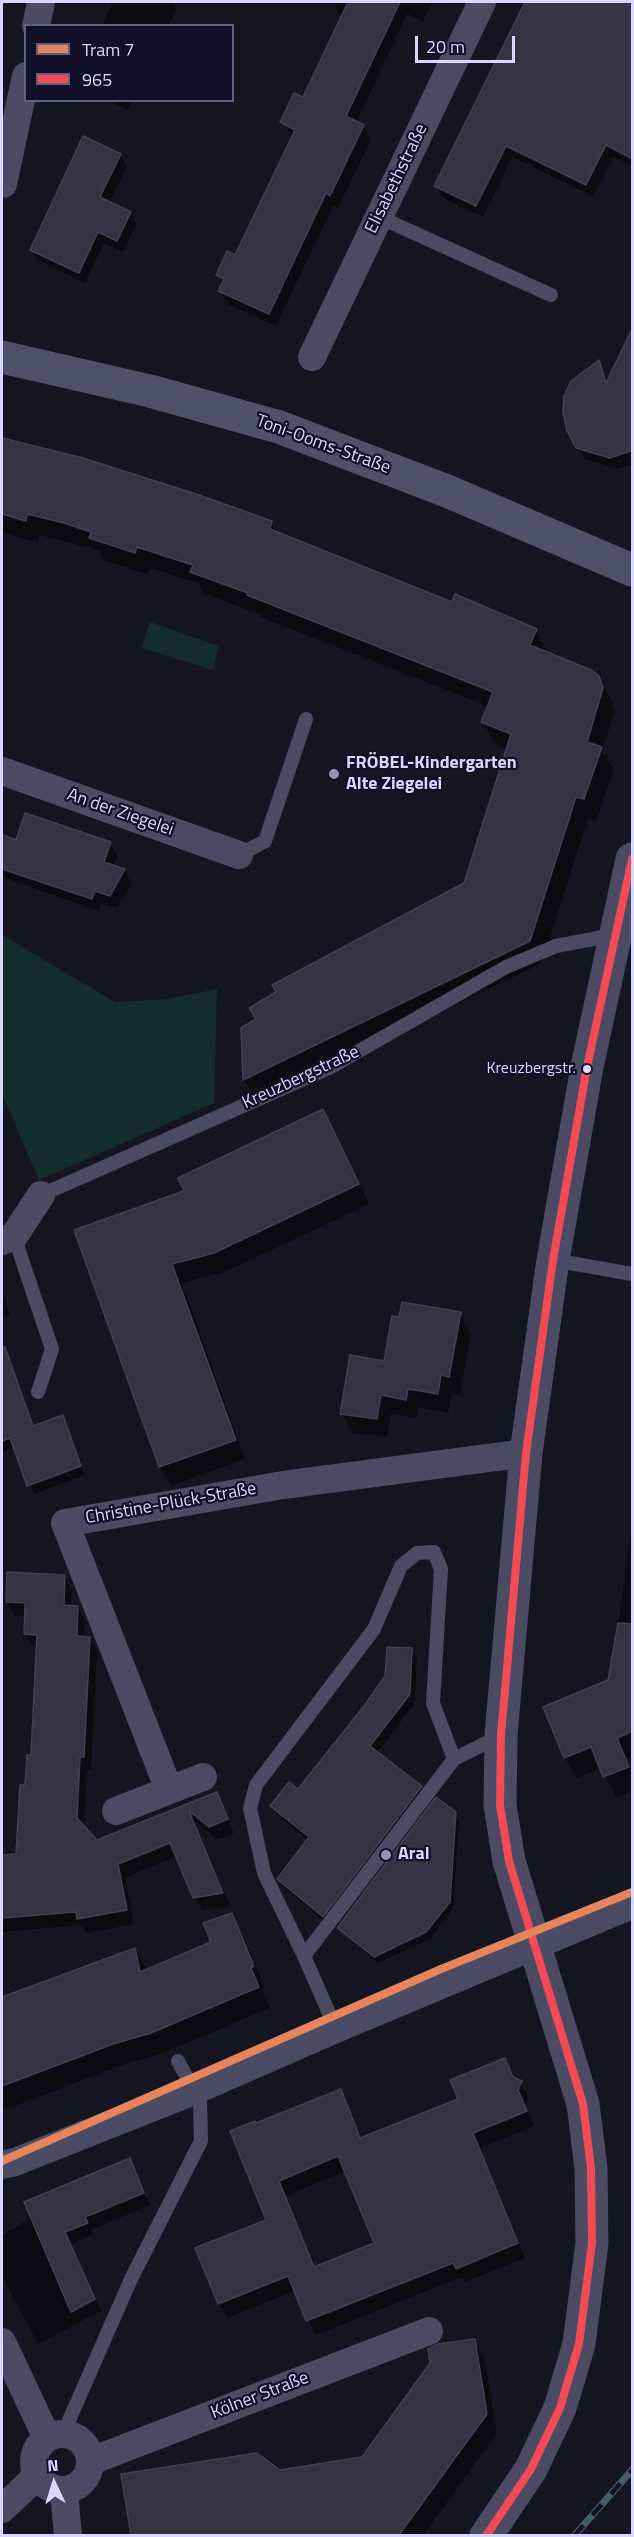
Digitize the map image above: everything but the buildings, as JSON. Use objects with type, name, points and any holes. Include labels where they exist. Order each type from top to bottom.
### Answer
[{"type":"main road","name":"Toni-Ooms-Straße","points":[[2,357],[150,391],[279,427],[447,491],[633,570]]},
{"type":"street","points":[[36,24],[41,2]]},
{"type":"street","name":"Elisabethstraße","points":[[312,357],[482,2]]},
{"type":"street","points":[[3,184],[24,85]]},
{"type":"street","name":"An der Ziegelei","points":[[2,771],[239,855]]},
{"type":"street","points":[[486,2535],[531,2469],[560,2408],[579,2344],[592,2243],[591,2168],[583,2104],[512,1871],[500,1805],[501,1735],[526,1453],[554,1260],[587,1067],[630,879]]},
{"type":"street","name":"Kreuzbergstraße","points":[[8,1239],[41,1195]]},
{"type":"street","name":"Christine-Plück-Straße","points":[[169,1790],[65,1523],[283,1485],[526,1453]]},
{"type":"street","points":[[117,1811],[203,1777]]},
{"type":"street","points":[[2,2165],[15,2162],[194,2091],[535,1944],[633,1905]]},
{"type":"street","name":"Kölner Straße","points":[[91,2461],[429,2331]]},
{"type":"street","points":[[2,2342],[55,2436]]},
{"type":"street","points":[[55,2436],[74,2436],[83,2442],[89,2451],[91,2461],[84,2481],[75,2488],[64,2491],[44,2484],[37,2476],[34,2466],[35,2454],[55,2436]]},
{"type":"street","points":[[2,2509],[37,2476]]},
{"type":"street","points":[[64,2491],[68,2535]]},
{"type":"lane","points":[[379,217],[551,295]]},
{"type":"lane","points":[[239,855],[265,841],[306,719]]},
{"type":"lane","name":"Kreuzbergstraße","points":[[41,1195],[331,1067],[506,967],[556,946],[616,934]]},
{"type":"lane","points":[[8,1239],[52,1349],[38,1392]]},
{"type":"lane","points":[[554,1260],[633,1274]]},
{"type":"lane","points":[[336,2029],[264,1873],[250,1808],[256,1785],[374,1629],[401,1566],[417,1553],[434,1552],[441,1569],[433,1703],[454,1759]]},
{"type":"lane","points":[[304,1956],[454,1759],[501,1735]]},
{"type":"lane","points":[[55,2436],[201,2141],[200,2102],[178,2061]]},
{"type":"green space","points":[[150,622],[219,646],[213,670],[142,648]]},
{"type":"green space","points":[[2,935],[115,1002],[167,999],[217,989],[214,1103],[39,1180],[2,1094]]},
{"type":"railway","points":[[574,2536],[632,2470]]},
{"type":"tram line","name":"7","points":[[2,2161],[441,1969],[632,1892]]},
{"type":"transit line","name":"965","points":[[486,2536],[531,2469],[560,2408],[579,2344],[592,2243],[591,2168],[583,2104],[509,1861],[500,1805],[501,1735],[526,1453],[553,1260],[587,1067],[632,859]]},
{"type":"place","name":"FRÖBEL-Kindergarten Alte Ziegelei","points":[[334,774]]},
{"type":"place","name":"Kreuzbergstr.","points":[[587,1069]]},
{"type":"place","name":"Aral","points":[[386,1855]]}]
